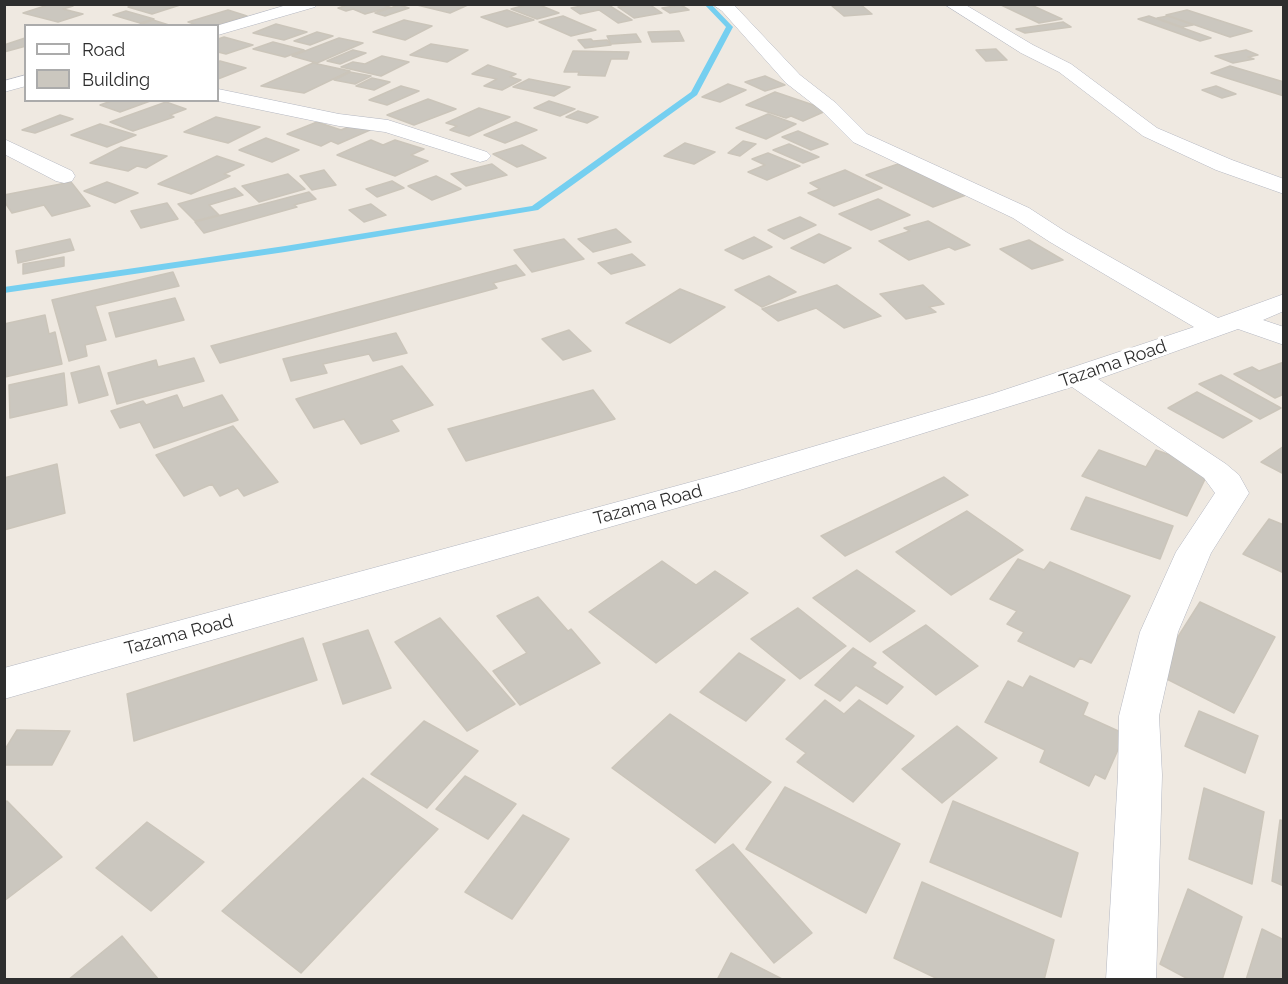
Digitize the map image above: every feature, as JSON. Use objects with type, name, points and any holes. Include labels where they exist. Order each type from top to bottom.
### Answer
[{"type":"street","points":[[219,30],[309,4]]},
{"type":"street","points":[[720,4],[728,8],[793,79],[829,107],[860,138],[884,152],[1021,213],[1227,324],[1284,337]]},
{"type":"street","points":[[952,4],[1027,49],[1065,68],[1150,132],[1206,157],[1284,187]]},
{"type":"street","points":[[4,66],[24,69]]},
{"type":"street","points":[[4,87],[24,81]]},
{"type":"street","points":[[219,95],[339,120],[388,126],[480,156]]},
{"type":"street","points":[[4,145],[64,176]]},
{"type":"street","name":"Tazama Road","points":[[4,684],[735,481],[1018,396],[1284,302]]},
{"type":"street","points":[[1075,376],[1215,471],[1227,482],[1232,493],[1194,552],[1159,632],[1139,716],[1140,775],[1131,980]]},
{"type":"building","points":[[51,4],[73,6],[63,9],[83,14],[58,22],[23,13]]},
{"type":"building","points":[[137,4],[180,5],[152,14],[128,7]]},
{"type":"building","points":[[351,4],[390,4],[385,6],[390,7],[365,14],[353,9],[346,11],[338,8]]},
{"type":"building","points":[[413,4],[470,4],[450,13]]},
{"type":"building","points":[[537,4],[559,13],[537,19],[511,9]]},
{"type":"building","points":[[607,4],[632,20],[618,23],[599,10],[580,14],[571,8]]},
{"type":"building","points":[[649,4],[662,13],[634,18],[618,7]]},
{"type":"building","points":[[860,4],[872,14],[844,16],[832,6]]},
{"type":"building","points":[[999,4],[1029,4],[1062,19],[1039,23]]},
{"type":"building","points":[[399,5],[409,8],[385,16],[375,13]]},
{"type":"building","points":[[681,5],[689,10],[670,13],[662,8]]},
{"type":"building","points":[[228,10],[247,16],[219,24],[188,22]]},
{"type":"building","points":[[507,10],[534,20],[507,27],[481,17]]},
{"type":"building","points":[[1187,10],[1252,31],[1230,37],[1166,15]]},
{"type":"building","points":[[126,11],[154,19],[140,23],[113,15]]},
{"type":"building","points":[[563,16],[596,30],[571,36],[539,22]]},
{"type":"building","points":[[1149,16],[1211,38],[1200,41],[1138,19]]},
{"type":"building","points":[[1168,16],[1193,25],[1182,27],[1157,18]]},
{"type":"building","points":[[153,20],[166,24],[142,24]]},
{"type":"building","points":[[404,20],[432,26],[405,40],[373,32]]},
{"type":"building","points":[[1063,22],[1071,27],[1025,33],[1016,29]]},
{"type":"building","points":[[276,24],[307,32],[284,40],[253,33]]},
{"type":"building","points":[[679,31],[684,41],[652,42],[648,32]]},
{"type":"building","points":[[317,32],[333,36],[310,45],[294,41]]},
{"type":"building","points":[[636,34],[641,42],[611,44],[607,36]]},
{"type":"building","points":[[224,37],[253,45],[226,54],[219,52],[219,39]]},
{"type":"building","points":[[24,38],[24,47],[4,52],[4,45]]},
{"type":"building","points":[[339,38],[363,43],[317,63],[292,56]]},
{"type":"building","points":[[591,39],[593,41],[607,40],[611,45],[585,48],[578,40]]},
{"type":"building","points":[[273,42],[304,50],[285,57],[253,49]]},
{"type":"building","points":[[431,44],[468,50],[447,62],[410,55]]},
{"type":"building","points":[[996,49],[1007,60],[986,61],[976,50]]},
{"type":"building","points":[[353,50],[366,53],[340,64],[327,61]]},
{"type":"building","points":[[1246,50],[1258,55],[1248,57],[1254,59],[1233,63],[1215,56]]},
{"type":"building","points":[[573,51],[629,52],[627,59],[611,59],[605,76],[564,72]]},
{"type":"building","points":[[382,56],[409,62],[381,76],[341,67],[353,62],[365,64]]},
{"type":"building","points":[[220,61],[246,68],[219,79]]},
{"type":"building","points":[[313,63],[350,71],[304,93],[261,86]]},
{"type":"building","points":[[488,65],[516,74],[510,77],[521,80],[502,90],[484,86],[497,79],[472,74]]},
{"type":"building","points":[[1230,66],[1284,82],[1284,96],[1211,73]]},
{"type":"building","points":[[350,72],[371,76],[355,84],[334,80]]},
{"type":"building","points":[[765,76],[785,85],[765,91],[745,82]]},
{"type":"building","points":[[372,78],[390,82],[374,90],[356,86]]},
{"type":"building","points":[[529,79],[570,87],[554,96],[513,87]]},
{"type":"building","points":[[728,84],[746,90],[720,102],[702,97]]},
{"type":"building","points":[[401,86],[419,91],[387,105],[369,100]]},
{"type":"building","points":[[1216,86],[1236,94],[1222,98],[1202,90]]},
{"type":"building","points":[[775,92],[828,110],[803,121],[746,105]]},
{"type":"building","points":[[428,99],[456,109],[414,125],[387,115]]},
{"type":"building","points":[[549,101],[575,109],[560,116],[534,108]]},
{"type":"building","points":[[108,102],[148,102],[120,112],[100,105]]},
{"type":"building","points":[[166,102],[186,109],[170,115],[174,117],[133,131],[110,122]]},
{"type":"building","points":[[479,108],[510,117],[469,136],[450,130],[457,126],[446,123]]},
{"type":"building","points":[[578,111],[598,117],[587,123],[566,117]]},
{"type":"building","points":[[768,114],[796,124],[766,139],[736,128]]},
{"type":"building","points":[[60,115],[73,119],[35,133],[22,130]]},
{"type":"building","points":[[216,117],[260,127],[228,143],[184,132]]},
{"type":"building","points":[[317,122],[341,130],[353,125],[370,130],[338,144],[331,141],[321,146],[287,134]]},
{"type":"building","points":[[516,122],[537,130],[505,143],[484,135]]},
{"type":"building","points":[[100,124],[136,135],[107,147],[71,135]]},
{"type":"building","points":[[798,131],[828,144],[811,150],[782,137]]},
{"type":"building","points":[[266,138],[299,150],[272,162],[239,150]]},
{"type":"building","points":[[371,140],[383,145],[395,140],[424,149],[411,155],[428,161],[395,176],[337,155]]},
{"type":"building","points":[[743,141],[756,144],[740,156],[728,153]]},
{"type":"building","points":[[685,143],[715,152],[694,164],[664,156]]},
{"type":"building","points":[[789,144],[819,157],[803,163],[773,150]]},
{"type":"building","points":[[522,145],[546,158],[517,167],[493,154]]},
{"type":"building","points":[[121,147],[167,156],[146,168],[137,166],[128,171],[90,163]]},
{"type":"building","points":[[768,153],[800,166],[767,180],[748,172],[765,165],[752,159]]},
{"type":"building","points":[[217,156],[244,165],[224,174],[230,176],[191,194],[158,184]]},
{"type":"building","points":[[492,164],[507,175],[466,186],[451,174]]},
{"type":"building","points":[[898,164],[966,195],[933,207],[866,175]]},
{"type":"building","points":[[324,170],[336,185],[312,190],[300,176]]},
{"type":"building","points":[[845,170],[882,188],[834,206],[808,193],[820,189],[810,183]]},
{"type":"building","points":[[288,174],[305,189],[259,202],[242,186]]},
{"type":"building","points":[[436,176],[461,189],[432,200],[408,186]]},
{"type":"building","points":[[392,181],[404,188],[377,197],[366,189]]},
{"type":"building","points":[[71,182],[90,206],[52,216],[44,205],[12,213],[4,201],[4,195]]},
{"type":"building","points":[[107,182],[138,193],[115,203],[84,191]]},
{"type":"building","points":[[235,188],[243,195],[209,205],[219,215],[195,221],[178,204]]},
{"type":"building","points":[[309,192],[316,199],[294,205],[297,207],[204,233],[195,222]]},
{"type":"building","points":[[878,199],[910,215],[871,230],[839,214]]},
{"type":"building","points":[[167,203],[178,219],[141,228],[131,211]]},
{"type":"building","points":[[371,204],[386,215],[364,222],[349,210]]},
{"type":"building","points":[[800,217],[816,225],[784,239],[768,230]]},
{"type":"building","points":[[928,221],[970,245],[955,250],[949,247],[909,260],[879,241],[910,231],[904,228]]},
{"type":"building","points":[[616,229],[631,242],[593,252],[578,239]]},
{"type":"building","points":[[819,234],[851,248],[824,263],[791,248]]},
{"type":"building","points":[[754,237],[772,247],[743,259],[725,250]]},
{"type":"building","points":[[70,239],[74,250],[18,263],[16,251]]},
{"type":"building","points":[[564,239],[584,259],[532,272],[514,250]]},
{"type":"building","points":[[1029,240],[1063,260],[1032,269],[1000,249]]},
{"type":"building","points":[[632,254],[645,265],[611,274],[598,263]]},
{"type":"building","points":[[64,257],[64,266],[23,274],[23,264]]},
{"type":"building","points":[[516,265],[525,275],[493,283],[497,288],[220,363],[211,346]]},
{"type":"building","points":[[173,272],[179,286],[95,306],[106,340],[85,345],[87,356],[69,361],[52,300]]},
{"type":"building","points":[[769,276],[796,292],[762,307],[735,290]]},
{"type":"building","points":[[837,285],[881,316],[844,328],[816,308],[778,321],[762,309]]},
{"type":"building","points":[[923,285],[944,304],[929,307],[936,312],[906,319],[880,294]]},
{"type":"building","points":[[680,289],[725,307],[670,343],[626,323]]},
{"type":"building","points":[[175,298],[184,320],[116,337],[109,313]]},
{"type":"building","points":[[45,315],[49,334],[55,332],[62,364],[5,377],[4,324]]},
{"type":"building","points":[[569,330],[591,351],[563,360],[542,339]]},
{"type":"building","points":[[396,333],[407,353],[373,361],[369,354],[323,364],[327,373],[291,381],[283,359]]},
{"type":"building","points":[[194,358],[204,381],[117,404],[108,373],[156,360],[158,367]]},
{"type":"building","points":[[1284,362],[1284,394],[1275,398],[1234,374],[1252,367],[1259,371]]},
{"type":"building","points":[[99,366],[108,395],[79,403],[71,373]]},
{"type":"building","points":[[402,366],[433,405],[391,420],[399,431],[361,444],[344,419],[314,428],[296,399]]},
{"type":"building","points":[[64,373],[67,405],[10,418],[9,385]]},
{"type":"building","points":[[1221,375],[1281,408],[1260,419],[1199,384]]},
{"type":"building","points":[[593,390],[615,419],[466,461],[448,429]]},
{"type":"building","points":[[1197,392],[1252,421],[1223,438],[1168,408]]},
{"type":"building","points":[[177,395],[183,408],[222,395],[238,420],[154,448],[140,422],[120,428],[111,411],[143,401],[146,405]]},
{"type":"building","points":[[233,426],[278,482],[244,496],[238,488],[220,496],[212,484],[184,496],[156,455]]},
{"type":"building","points":[[1284,446],[1284,474],[1261,462]]},
{"type":"building","points":[[1099,450],[1146,467],[1156,450],[1210,469],[1187,516],[1082,476]]},
{"type":"building","points":[[57,464],[65,513],[4,530],[4,478]]},
{"type":"building","points":[[944,477],[968,495],[845,556],[821,536]]},
{"type":"building","points":[[1086,497],[1173,526],[1160,559],[1071,529]]},
{"type":"building","points":[[967,511],[1023,550],[951,595],[896,552]]},
{"type":"building","points":[[1269,519],[1284,525],[1284,573],[1243,554]]},
{"type":"building","points":[[1018,559],[1044,570],[1050,562],[1130,596],[1091,663],[1080,658],[1074,667],[1018,641],[1024,632],[1007,624],[1017,611],[990,599]]},
{"type":"building","points":[[662,561],[696,585],[715,571],[748,593],[656,663],[589,612]]},
{"type":"building","points":[[857,570],[915,611],[870,642],[813,598]]},
{"type":"building","points":[[538,597],[568,631],[571,629],[600,663],[520,705],[493,671],[527,653],[497,616]]},
{"type":"building","points":[[1200,602],[1275,637],[1234,713],[1155,673]]},
{"type":"building","points":[[798,608],[846,646],[800,679],[751,639]]},
{"type":"building","points":[[440,618],[515,704],[467,731],[395,642]]},
{"type":"building","points":[[926,625],[978,666],[936,695],[883,652]]},
{"type":"building","points":[[368,630],[391,688],[343,704],[323,644]]},
{"type":"building","points":[[303,638],[317,680],[134,741],[127,694]]},
{"type":"building","points":[[853,648],[876,663],[872,667],[903,687],[887,704],[856,685],[840,701],[815,685]]},
{"type":"building","points":[[739,653],[785,680],[746,721],[700,692]]},
{"type":"building","points":[[1030,676],[1088,703],[1083,715],[1125,734],[1105,779],[1095,774],[1089,786],[1040,762],[1045,750],[985,722],[1008,681],[1023,688]]},
{"type":"building","points":[[825,700],[844,714],[859,700],[914,736],[853,802],[797,762],[806,753],[786,739]]},
{"type":"building","points":[[1199,711],[1258,736],[1245,773],[1185,746]]},
{"type":"building","points":[[670,714],[771,782],[715,843],[612,768]]},
{"type":"building","points":[[424,721],[478,751],[427,808],[371,774]]},
{"type":"building","points":[[957,726],[997,758],[942,803],[902,769]]},
{"type":"building","points":[[17,730],[70,731],[52,765],[4,765],[4,751]]},
{"type":"building","points":[[465,776],[516,804],[488,839],[436,809]]},
{"type":"building","points":[[363,778],[438,829],[301,973],[222,911]]},
{"type":"building","points":[[785,787],[900,844],[866,913],[746,849]]},
{"type":"building","points":[[1204,788],[1264,812],[1252,884],[1189,859]]},
{"type":"building","points":[[7,801],[62,857],[4,901],[4,802]]},
{"type":"building","points":[[953,801],[1078,853],[1061,917],[930,862]]},
{"type":"building","points":[[523,815],[569,839],[512,919],[465,892]]},
{"type":"building","points":[[1280,820],[1284,821],[1284,886],[1272,881]]},
{"type":"building","points":[[147,822],[204,862],[151,911],[96,868]]},
{"type":"building","points":[[733,844],[812,933],[774,963],[696,870]]},
{"type":"building","points":[[922,882],[1054,940],[1044,980],[940,980],[894,958]]},
{"type":"building","points":[[1188,889],[1242,917],[1222,980],[1190,980],[1160,964]]},
{"type":"building","points":[[1262,929],[1284,940],[1284,980],[1246,980]]},
{"type":"building","points":[[122,936],[159,980],[68,980]]},
{"type":"building","points":[[731,953],[784,980],[717,980]]},
{"type":"waterway","points":[[4,290],[285,249],[535,208],[694,93],[730,27],[707,4]]}]
